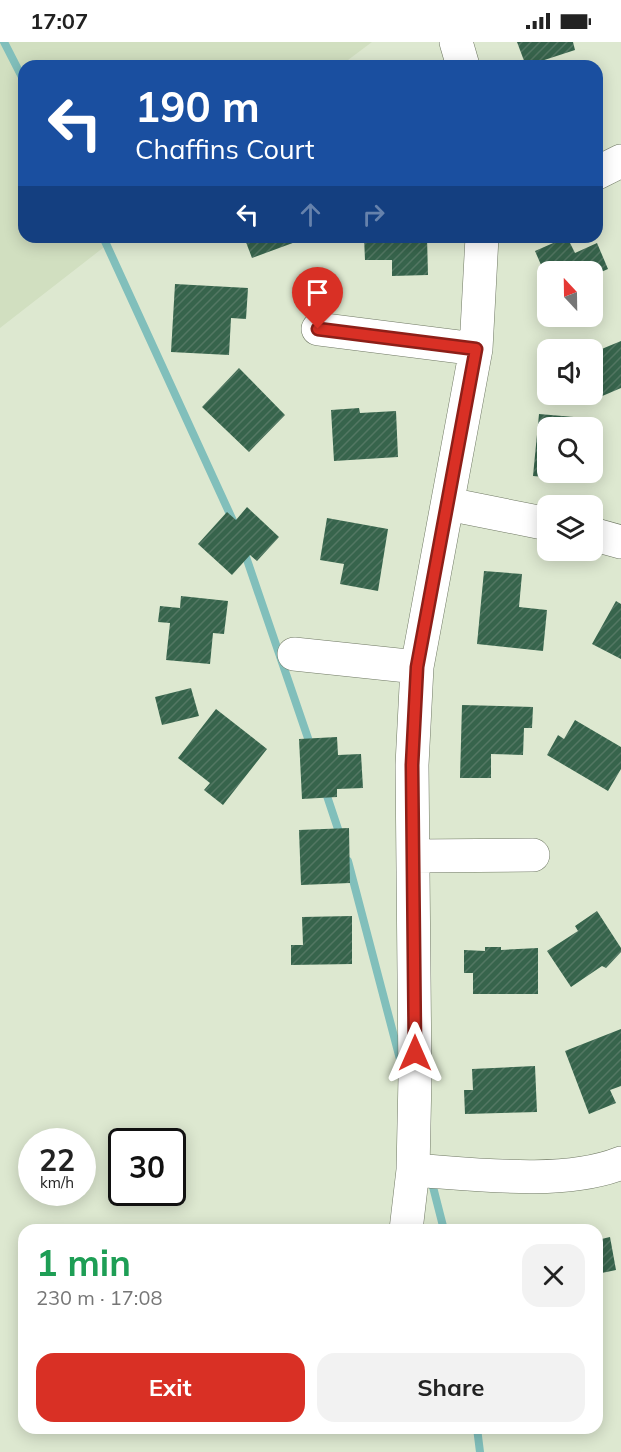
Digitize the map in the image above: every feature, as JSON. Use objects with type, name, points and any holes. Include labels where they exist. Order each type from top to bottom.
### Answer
[{"type":"street","points":[[456,42],[461,60]]},
{"type":"street","points":[[603,170],[621,161]]},
{"type":"street","points":[[407,1224],[413,1170],[415,1077],[412,765],[417,667],[476,349],[482,243]]},
{"type":"street","points":[[318,329],[476,349]]},
{"type":"street","points":[[448,504],[537,523]]},
{"type":"street","points":[[603,537],[621,542]]},
{"type":"street","points":[[294,654],[417,667]]},
{"type":"street","points":[[413,856],[533,855]]},
{"type":"street","points":[[413,1170],[503,1177],[559,1175],[621,1163]]},
{"type":"shaded area","points":[[0,42],[372,42],[348,60],[18,60],[18,243],[109,243],[0,328]]},
{"type":"building","points":[[517,42],[573,42],[575,50],[544,60],[524,60]]},
{"type":"building","points":[[246,243],[293,243],[252,258]]},
{"type":"building","points":[[364,243],[427,243],[428,275],[392,276],[392,260],[365,260]]},
{"type":"building","points":[[553,243],[570,243],[575,253],[597,243],[608,269],[603,271],[603,261],[539,261],[535,251]]},
{"type":"building","points":[[175,284],[248,288],[246,319],[231,318],[229,355],[171,352]]},
{"type":"building","points":[[621,341],[621,388],[603,396],[603,348]]},
{"type":"building","points":[[239,368],[285,415],[249,452],[202,407]]},
{"type":"building","points":[[359,408],[360,413],[396,411],[398,457],[334,461],[331,410]]},
{"type":"building","points":[[539,414],[574,417],[539,417]]},
{"type":"building","points":[[537,435],[537,476],[533,476]]},
{"type":"building","points":[[247,507],[279,537],[257,561],[250,555],[232,575],[198,544],[227,512],[236,520]]},
{"type":"building","points":[[327,518],[388,529],[378,591],[340,584],[344,564],[320,560]]},
{"type":"building","points":[[484,571],[522,574],[519,607],[547,610],[543,651],[477,644]]},
{"type":"building","points":[[181,596],[228,601],[224,634],[213,633],[210,664],[166,660],[170,623],[158,622],[160,606],[180,608]]},
{"type":"building","points":[[616,601],[621,604],[621,659],[592,644]]},
{"type":"building","points":[[191,688],[199,716],[162,725],[155,697]]},
{"type":"building","points":[[462,705],[533,707],[532,728],[524,728],[523,755],[491,754],[491,778],[460,778]]},
{"type":"building","points":[[216,709],[267,749],[223,805],[204,790],[210,783],[178,758]]},
{"type":"building","points":[[575,720],[621,747],[621,769],[608,791],[547,755],[558,735],[564,739]]},
{"type":"building","points":[[337,737],[338,755],[361,754],[363,788],[337,789],[337,797],[302,799],[299,739]]},
{"type":"building","points":[[349,828],[350,883],[301,885],[299,830]]},
{"type":"building","points":[[597,911],[621,948],[621,952],[606,968],[602,966],[571,987],[547,951],[578,931],[575,926]]},
{"type":"building","points":[[352,916],[352,964],[291,965],[291,945],[303,945],[302,917]]},
{"type":"building","points":[[485,947],[501,947],[501,950],[538,948],[538,994],[473,994],[473,973],[464,973],[464,950],[485,951]]},
{"type":"building","points":[[621,1029],[621,1086],[610,1090],[616,1103],[589,1114],[565,1051]]},
{"type":"building","points":[[535,1066],[537,1112],[465,1114],[464,1090],[473,1090],[472,1069]]},
{"type":"building","points":[[610,1237],[616,1270],[603,1273],[603,1239]]},
{"type":"waterway","points":[[4,42],[18,69]]},
{"type":"waterway","points":[[106,243],[234,523]]},
{"type":"waterway","points":[[244,551],[311,747]]},
{"type":"waterway","points":[[325,790],[341,838]]},
{"type":"waterway","points":[[348,861],[401,1063]]},
{"type":"waterway","points":[[431,1179],[442,1224]]},
{"type":"waterway","points":[[478,1434],[480,1452]]},
{"type":"route","points":[[318,329],[476,349],[417,667],[412,765],[415,1053]]}]
